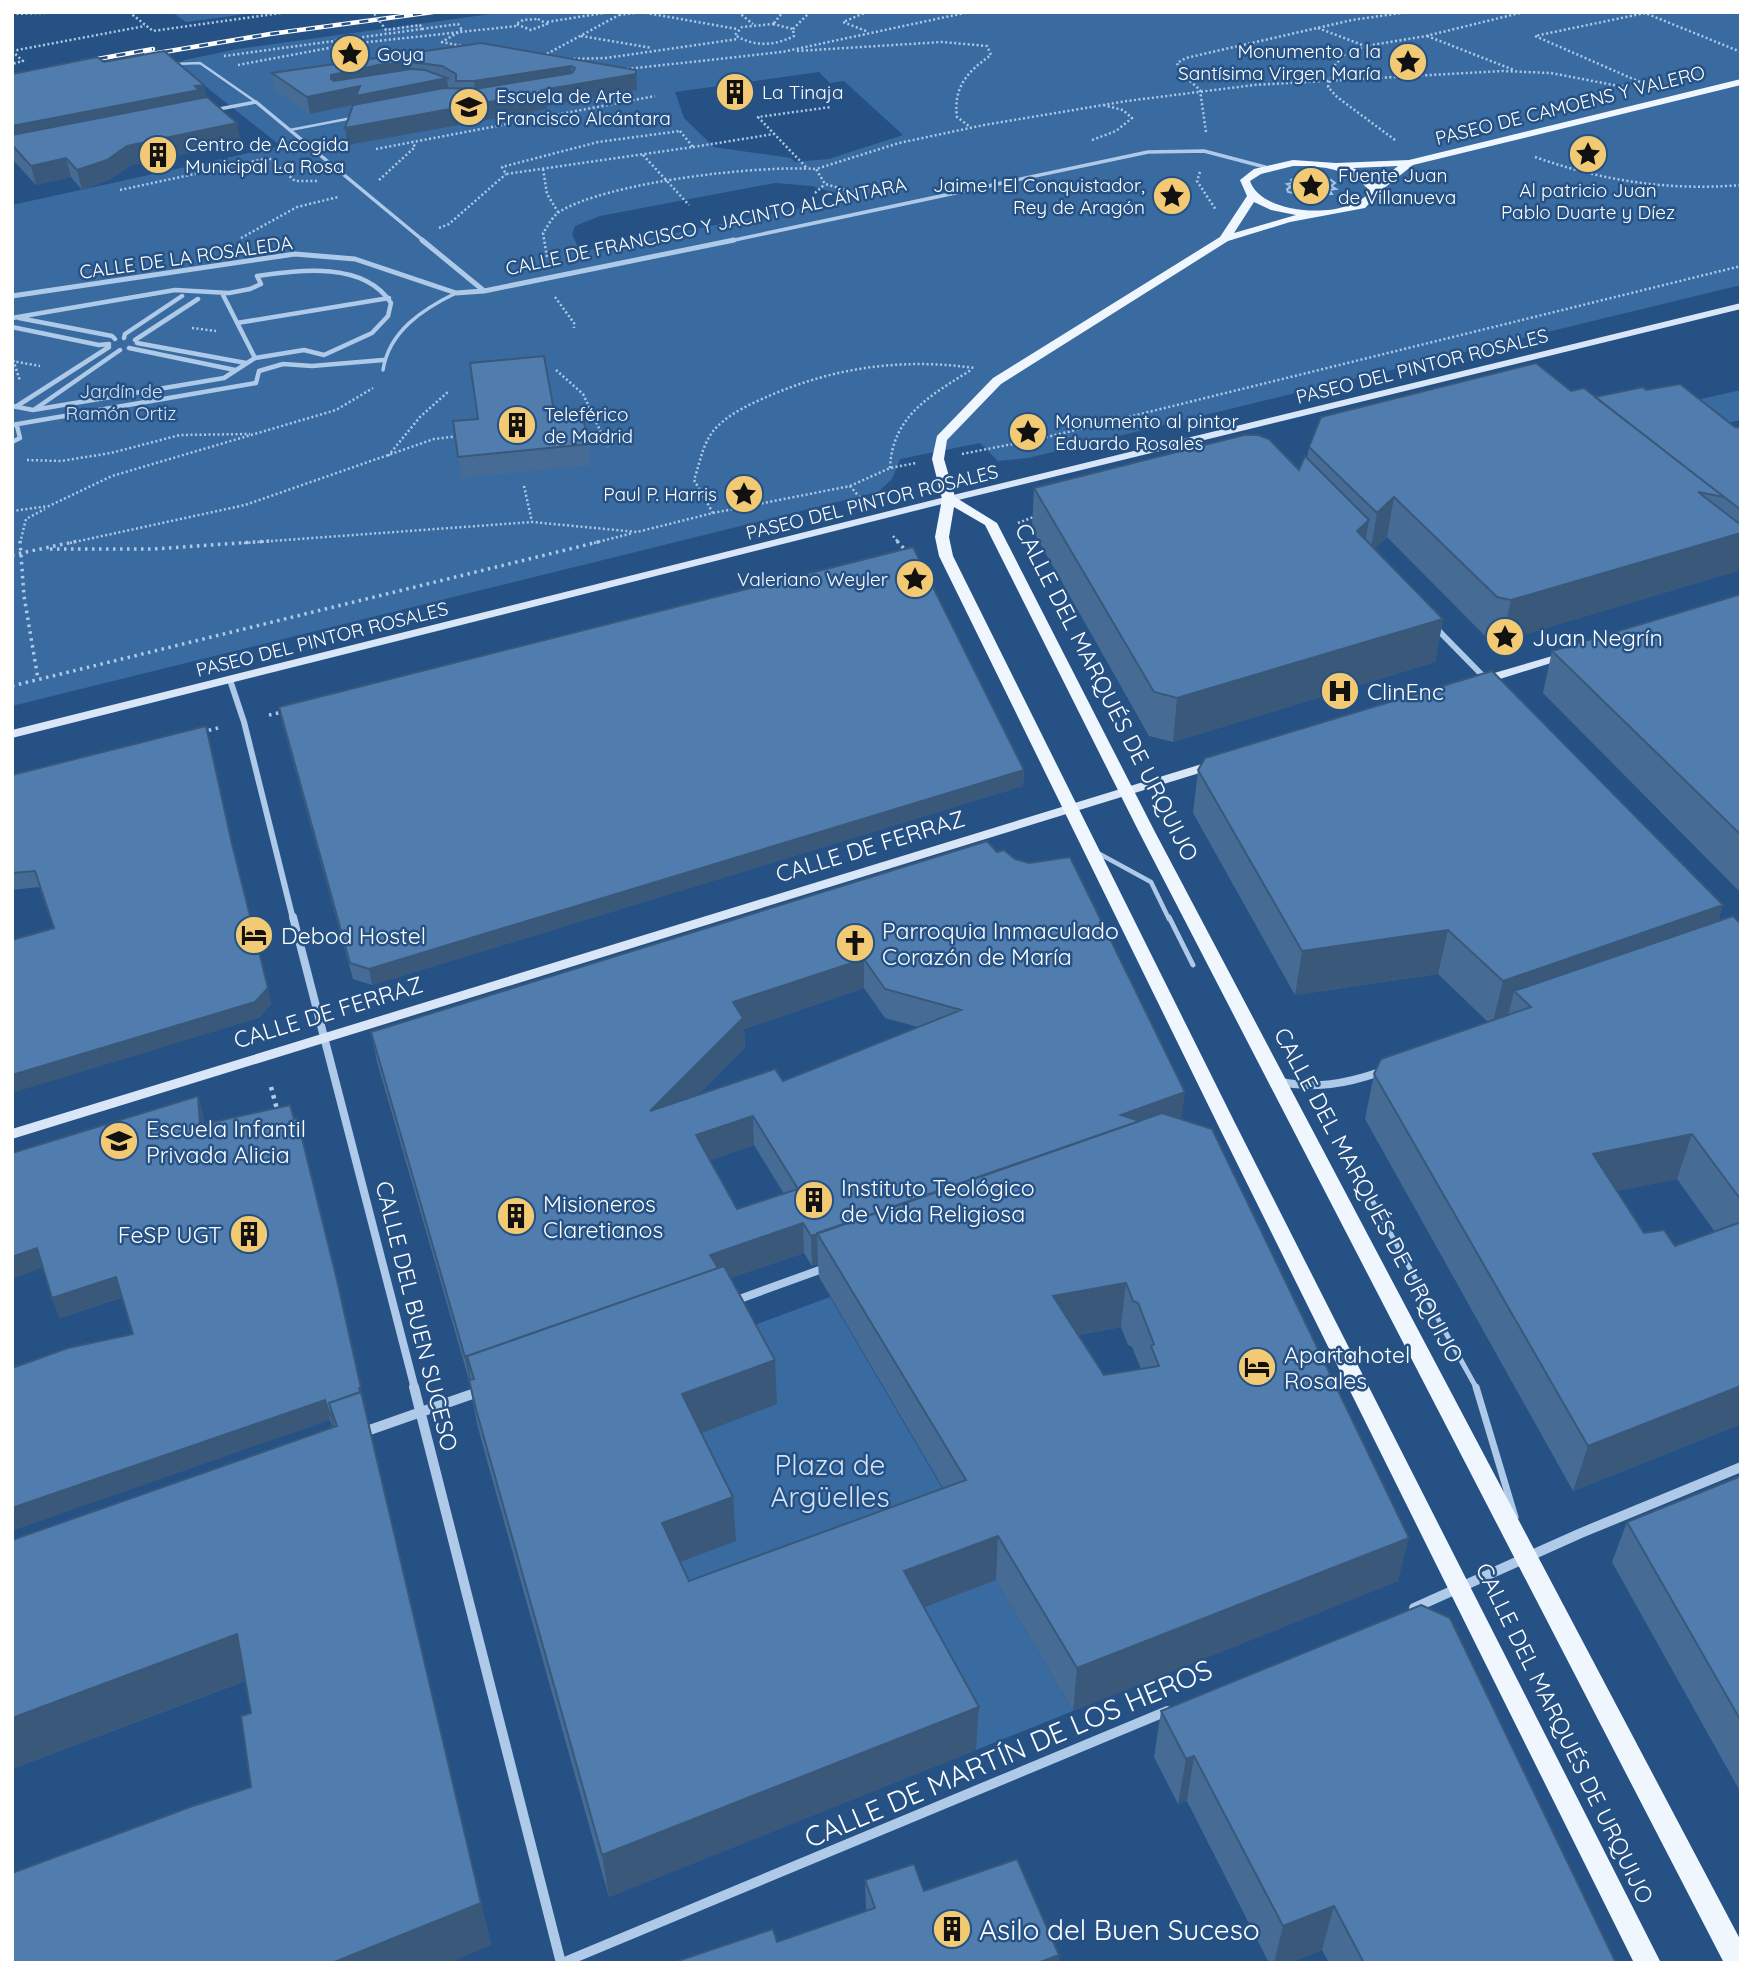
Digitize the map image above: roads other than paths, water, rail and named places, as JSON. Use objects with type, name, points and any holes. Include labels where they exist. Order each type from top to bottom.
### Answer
[{"type":"main road","name":"PASEO DE CAMOENS Y VALERO","points":[[1334,166],[1409,163],[1741,82]]},
{"type":"main road","points":[[1328,213],[1284,210],[1252,197],[1245,188],[1245,180],[1265,167],[1298,163],[1334,166],[1363,176],[1376,191]]},
{"type":"main road","points":[[949,499],[938,459],[941,439],[997,381],[1224,239],[1289,219],[1363,206],[1409,163]]},
{"type":"main road","points":[[1224,239],[1252,197]]},
{"type":"main road","name":"PASEO DEL PINTOR ROSALES","points":[[12,734],[949,499],[1245,433],[1741,306]]},
{"type":"main road","name":"CALLE DEL MARQUÉS DE URQUIJO","points":[[1648,1963],[1462,1589],[1221,1127],[1093,850],[946,556],[942,537],[949,499],[990,523],[1277,1082],[1738,1963]]},
{"type":"main road","points":[[1474,684],[1576,652]]},
{"type":"main road","name":"CALLE DE FERRAZ","points":[[12,1134],[1229,760]]},
{"type":"street","points":[[202,113],[256,102]]},
{"type":"street","name":"CALLE DE FRANCISCO Y JACINTO ALCÁNTARA","points":[[256,102],[484,290],[870,212],[1148,152],[1204,151],[1265,167]]},
{"type":"street","name":"CALLE DE LA ROSALEDA","points":[[12,296],[295,254],[328,255],[383,266],[456,293],[484,290]]},
{"type":"street","points":[[13,318],[178,290],[190,289],[223,295],[252,290],[261,284],[257,276],[308,271],[335,273],[377,286],[389,298],[390,310],[384,323],[372,333],[324,355],[304,350],[255,358],[224,377],[33,410],[15,406]]},
{"type":"street","points":[[223,295],[255,358]]},
{"type":"street","points":[[124,338],[125,334],[182,296]]},
{"type":"street","points":[[237,323],[389,298]]},
{"type":"street","points":[[129,348],[198,299]]},
{"type":"street","points":[[13,318],[112,336],[115,340]]},
{"type":"street","points":[[12,327],[120,350]]},
{"type":"street","points":[[15,406],[115,340],[124,338],[246,363]]},
{"type":"street","points":[[33,410],[120,350],[129,348],[235,370]]},
{"type":"street","points":[[12,442],[20,438],[15,425],[256,383],[259,371],[274,365],[312,366],[383,360]]},
{"type":"street","points":[[1428,620],[1496,690]]},
{"type":"street","name":"CALLE DEL BUEN SUCESO","points":[[230,680],[244,722],[561,1963]]},
{"type":"street","points":[[1277,1082],[1304,1087],[1339,1087],[1392,1068]]},
{"type":"street","points":[[720,1305],[838,1264]]},
{"type":"street","points":[[355,1435],[486,1389]]},
{"type":"street","points":[[1404,1612],[1741,1467]]},
{"type":"street","name":"CALLE DE MARTÍN DE LOS HEROS","points":[[561,1963],[1174,1708]]},
{"type":"lane","points":[[164,65],[200,63],[256,102]]},
{"type":"lane","points":[[290,130],[355,118]]},
{"type":"lane","points":[[383,370],[383,360],[399,334],[438,301],[456,293]]},
{"type":"lane","points":[[1093,850],[1151,882],[1192,965]]},
{"type":"lane","points":[[1368,1193],[1478,1391],[1527,1557]]},
{"type":"railway","points":[[146,55],[270,34],[433,12]]},
{"type":"railway","points":[[81,62],[153,49]]},
{"type":"place","name":"Goya","points":[[350,54]]},
{"type":"place","name":"Monumento a la Santísima Virgen María","points":[[1408,62]]},
{"type":"place","name":"La Tinaja","points":[[735,92]]},
{"type":"place","name":"Escuela de Arte Francisco Alcántara","points":[[469,107]]},
{"type":"place","name":"Al patricio Juan Pablo Duarte y Díez","points":[[1588,154]]},
{"type":"place","name":"Centro de Acogida Municipal La Rosa","points":[[158,155]]},
{"type":"place","name":"Fuente Juan de Villanueva","points":[[1311,186]]},
{"type":"place","name":"Jaime I El Conquistador, Rey de Aragón","points":[[1172,196]]},
{"type":"place","name":"Teleférico de Madrid","points":[[517,425]]},
{"type":"place","name":"Monumento al pintor Eduardo Rosales","points":[[1028,432]]},
{"type":"place","name":"Paul P. Harris","points":[[744,494]]},
{"type":"place","name":"Valeriano Weyler","points":[[915,579]]},
{"type":"place","name":"Juan Negrín","points":[[1505,637]]},
{"type":"place","name":"ClinEnc","points":[[1340,691]]},
{"type":"place","name":"Debod Hostel","points":[[254,935]]},
{"type":"place","name":"Parroquia Inmaculado Corazón de María","points":[[855,943]]},
{"type":"place","name":"Escuela Infantil Privada Alicia","points":[[119,1141]]},
{"type":"place","name":"Instituto Teológico de Vida Religiosa","points":[[814,1200]]},
{"type":"place","name":"Misioneros Claretianos","points":[[516,1216]]},
{"type":"place","name":"FeSP UGT","points":[[249,1234]]},
{"type":"place","name":"Apartahotel Rosales","points":[[1257,1367]]},
{"type":"place","name":"Asilo del Buen Suceso","points":[[952,1929]]},
{"type":"park label","name":"Jardín de Ramón Ortiz","points":[[121,402]]},
{"type":"park label","name":"Plaza de Argüelles","points":[[830,1480]]}]
